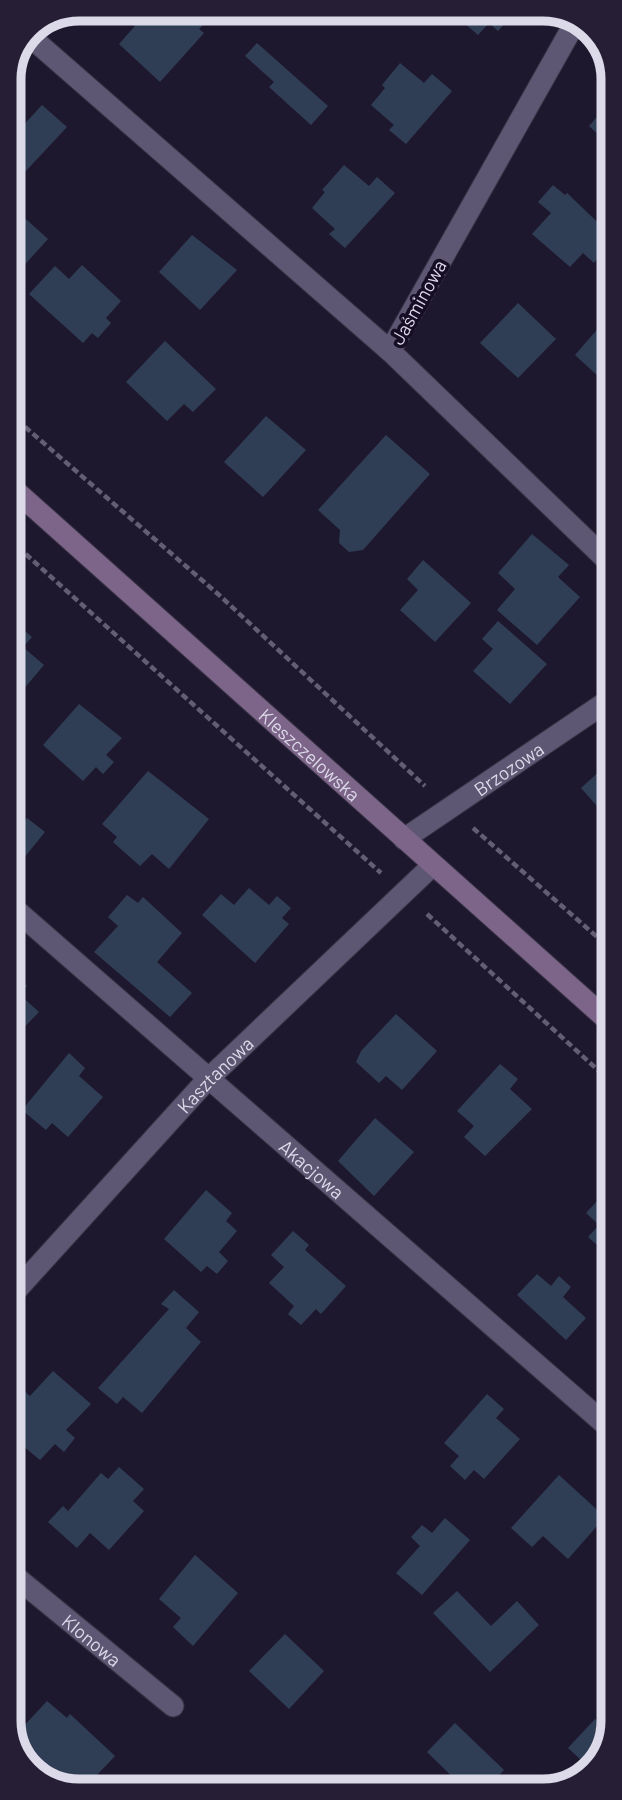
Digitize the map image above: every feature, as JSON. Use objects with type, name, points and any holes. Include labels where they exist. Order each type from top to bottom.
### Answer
[{"type":"main road","name":"Kleszczelowska","points":[[21,496],[601,1014]]},
{"type":"street","name":"Jaśminowa","points":[[571,29],[390,351],[601,555]]},
{"type":"street","points":[[35,41],[390,351]]},
{"type":"street","name":"Brzozowa","points":[[404,839],[601,705]]},
{"type":"street","name":"Kasztanowa","points":[[21,1285],[207,1080],[433,865]]},
{"type":"street","name":"Akacjowa","points":[[21,915],[207,1080],[601,1421]]},
{"type":"street","name":"Klonowa","points":[[21,1581],[173,1706]]},
{"type":"path","points":[[21,424],[218,594],[450,808],[601,940]]},
{"type":"path","points":[[21,550],[601,1073]]},
{"type":"building","points":[[130,21],[207,21],[199,29],[204,33],[160,82],[119,44],[135,26]]},
{"type":"building","points":[[462,21],[507,21],[498,31],[489,23],[478,35]]},
{"type":"building","points":[[257,43],[328,106],[311,125],[269,87],[274,82],[245,56]]},
{"type":"building","points":[[400,63],[424,83],[432,74],[452,91],[406,144],[389,130],[394,125],[371,105],[385,88],[382,85]]},
{"type":"building","points":[[42,105],[67,127],[25,172],[21,168],[21,128]]},
{"type":"building","points":[[601,112],[601,137],[589,126]]},
{"type":"building","points":[[344,165],[369,186],[377,177],[395,193],[345,248],[329,234],[335,229],[312,208],[325,192],[322,190]]},
{"type":"building","points":[[553,185],[565,195],[567,193],[601,225],[601,255],[594,263],[583,253],[570,267],[532,234],[551,213],[538,202]]},
{"type":"building","points":[[21,215],[48,239],[21,269]]},
{"type":"building","points":[[192,235],[237,270],[200,310],[159,272]]},
{"type":"building","points":[[82,265],[121,301],[106,318],[111,323],[98,338],[92,333],[83,343],[29,294],[55,266],[69,279]]},
{"type":"building","points":[[518,303],[556,339],[518,378],[480,343]]},
{"type":"building","points":[[601,325],[601,379],[575,355]]},
{"type":"building","points":[[165,341],[216,389],[193,412],[184,404],[167,421],[126,382]]},
{"type":"building","points":[[266,416],[306,450],[263,497],[224,462]]},
{"type":"building","points":[[386,435],[430,474],[363,550],[349,552],[339,543],[340,530],[318,510]]},
{"type":"building","points":[[532,534],[569,565],[558,577],[580,597],[537,645],[497,610],[515,589],[498,573]]},
{"type":"building","points":[[423,560],[471,603],[435,642],[400,610],[418,590],[407,579]]},
{"type":"building","points":[[498,621],[547,664],[510,704],[473,671],[493,649],[482,639]]},
{"type":"building","points":[[21,628],[32,637],[23,647],[44,665],[21,692]]},
{"type":"building","points":[[79,704],[122,738],[106,755],[114,762],[103,774],[96,767],[83,781],[43,745]]},
{"type":"building","points":[[601,770],[601,811],[581,788]]},
{"type":"building","points":[[148,771],[209,819],[169,869],[152,854],[140,866],[113,842],[117,837],[102,824]]},
{"type":"building","points":[[27,818],[45,832],[23,859],[21,822]]},
{"type":"building","points":[[249,888],[269,905],[277,896],[291,908],[282,918],[289,924],[255,963],[202,915],[221,894],[234,905]]},
{"type":"building","points":[[127,895],[138,903],[143,897],[182,933],[157,962],[192,993],[170,1017],[94,952],[118,926],[108,917]]},
{"type":"building","points":[[21,980],[27,986],[21,992]]},
{"type":"building","points":[[21,996],[39,1012],[21,1031]]},
{"type":"building","points":[[396,1014],[437,1051],[402,1090],[386,1076],[379,1083],[356,1062],[361,1051]]},
{"type":"building","points":[[69,1053],[85,1068],[79,1076],[103,1097],[68,1137],[52,1123],[46,1130],[22,1110]]},
{"type":"building","points":[[500,1064],[518,1079],[510,1089],[532,1109],[485,1156],[464,1137],[474,1126],[457,1111]]},
{"type":"building","points":[[375,1118],[414,1152],[374,1196],[338,1161]]},
{"type":"building","points":[[206,1190],[232,1213],[226,1221],[237,1231],[219,1252],[228,1261],[217,1274],[207,1266],[201,1272],[164,1239]]},
{"type":"building","points":[[601,1197],[601,1248],[588,1237],[599,1225],[586,1213]]},
{"type":"building","points":[[293,1231],[309,1245],[305,1250],[346,1286],[321,1314],[316,1309],[301,1325],[288,1314],[294,1306],[269,1283],[284,1267],[271,1255]]},
{"type":"building","points":[[537,1274],[551,1286],[559,1276],[571,1287],[563,1297],[586,1318],[566,1340],[517,1295]]},
{"type":"building","points":[[174,1290],[199,1312],[186,1328],[201,1342],[142,1413],[123,1397],[117,1404],[98,1388],[169,1309],[161,1304]]},
{"type":"building","points":[[53,1371],[91,1404],[66,1430],[75,1438],[64,1452],[55,1444],[40,1460],[21,1444],[21,1392],[23,1390],[30,1396]]},
{"type":"building","points":[[487,1394],[504,1409],[496,1418],[520,1439],[484,1479],[474,1470],[465,1480],[450,1466],[459,1456],[444,1443]]},
{"type":"building","points":[[119,1467],[144,1489],[133,1501],[144,1511],[109,1550],[90,1533],[77,1548],[48,1522],[63,1506],[68,1511],[101,1473],[108,1479]]},
{"type":"building","points":[[559,1475],[601,1513],[601,1522],[568,1559],[543,1536],[532,1547],[511,1528]]},
{"type":"building","points":[[445,1518],[470,1540],[422,1595],[396,1573],[420,1546],[411,1537],[422,1525],[432,1533]]},
{"type":"building","points":[[195,1555],[238,1593],[193,1646],[173,1627],[181,1618],[159,1599]]},
{"type":"building","points":[[457,1591],[491,1626],[517,1601],[539,1625],[490,1672],[433,1613]]},
{"type":"building","points":[[285,1634],[324,1671],[289,1709],[249,1671]]},
{"type":"building","points":[[47,1701],[67,1718],[70,1714],[115,1756],[93,1779],[57,1775],[38,1762],[31,1753],[22,1728]]},
{"type":"building","points":[[595,1719],[601,1724],[595,1747],[584,1762],[568,1748]]},
{"type":"building","points":[[455,1723],[504,1770],[495,1779],[455,1779],[427,1752]]}]
